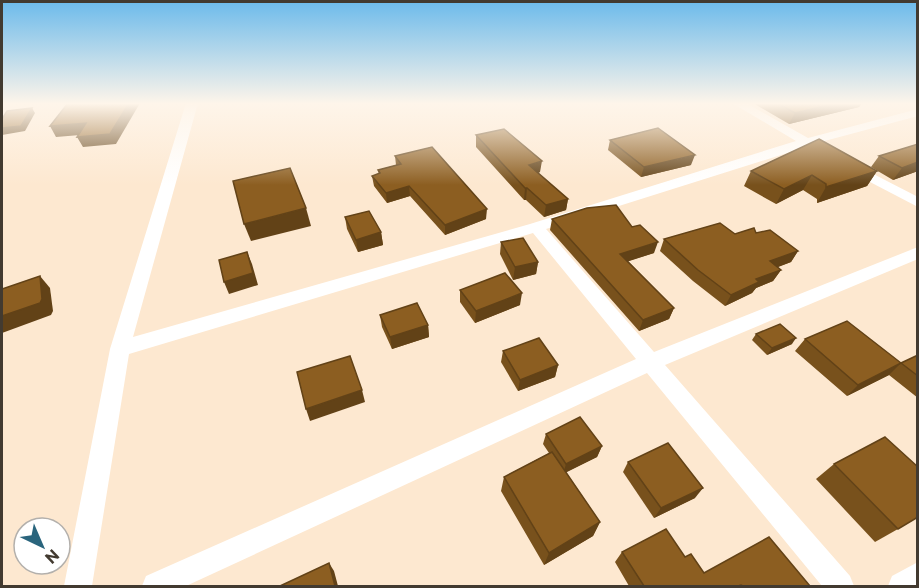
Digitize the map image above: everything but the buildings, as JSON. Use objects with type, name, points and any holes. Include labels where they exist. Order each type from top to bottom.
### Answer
[{"type":"street","points":[[78,586],[120,349],[184,130]]},
{"type":"street","points":[[787,130],[918,203]]},
{"type":"street","points":[[120,349],[536,227],[850,130]]},
{"type":"street","points":[[536,227],[840,586]]},
{"type":"street","points":[[156,586],[651,362],[918,252]]},
{"type":"street","points":[[902,586],[918,576]]}]
